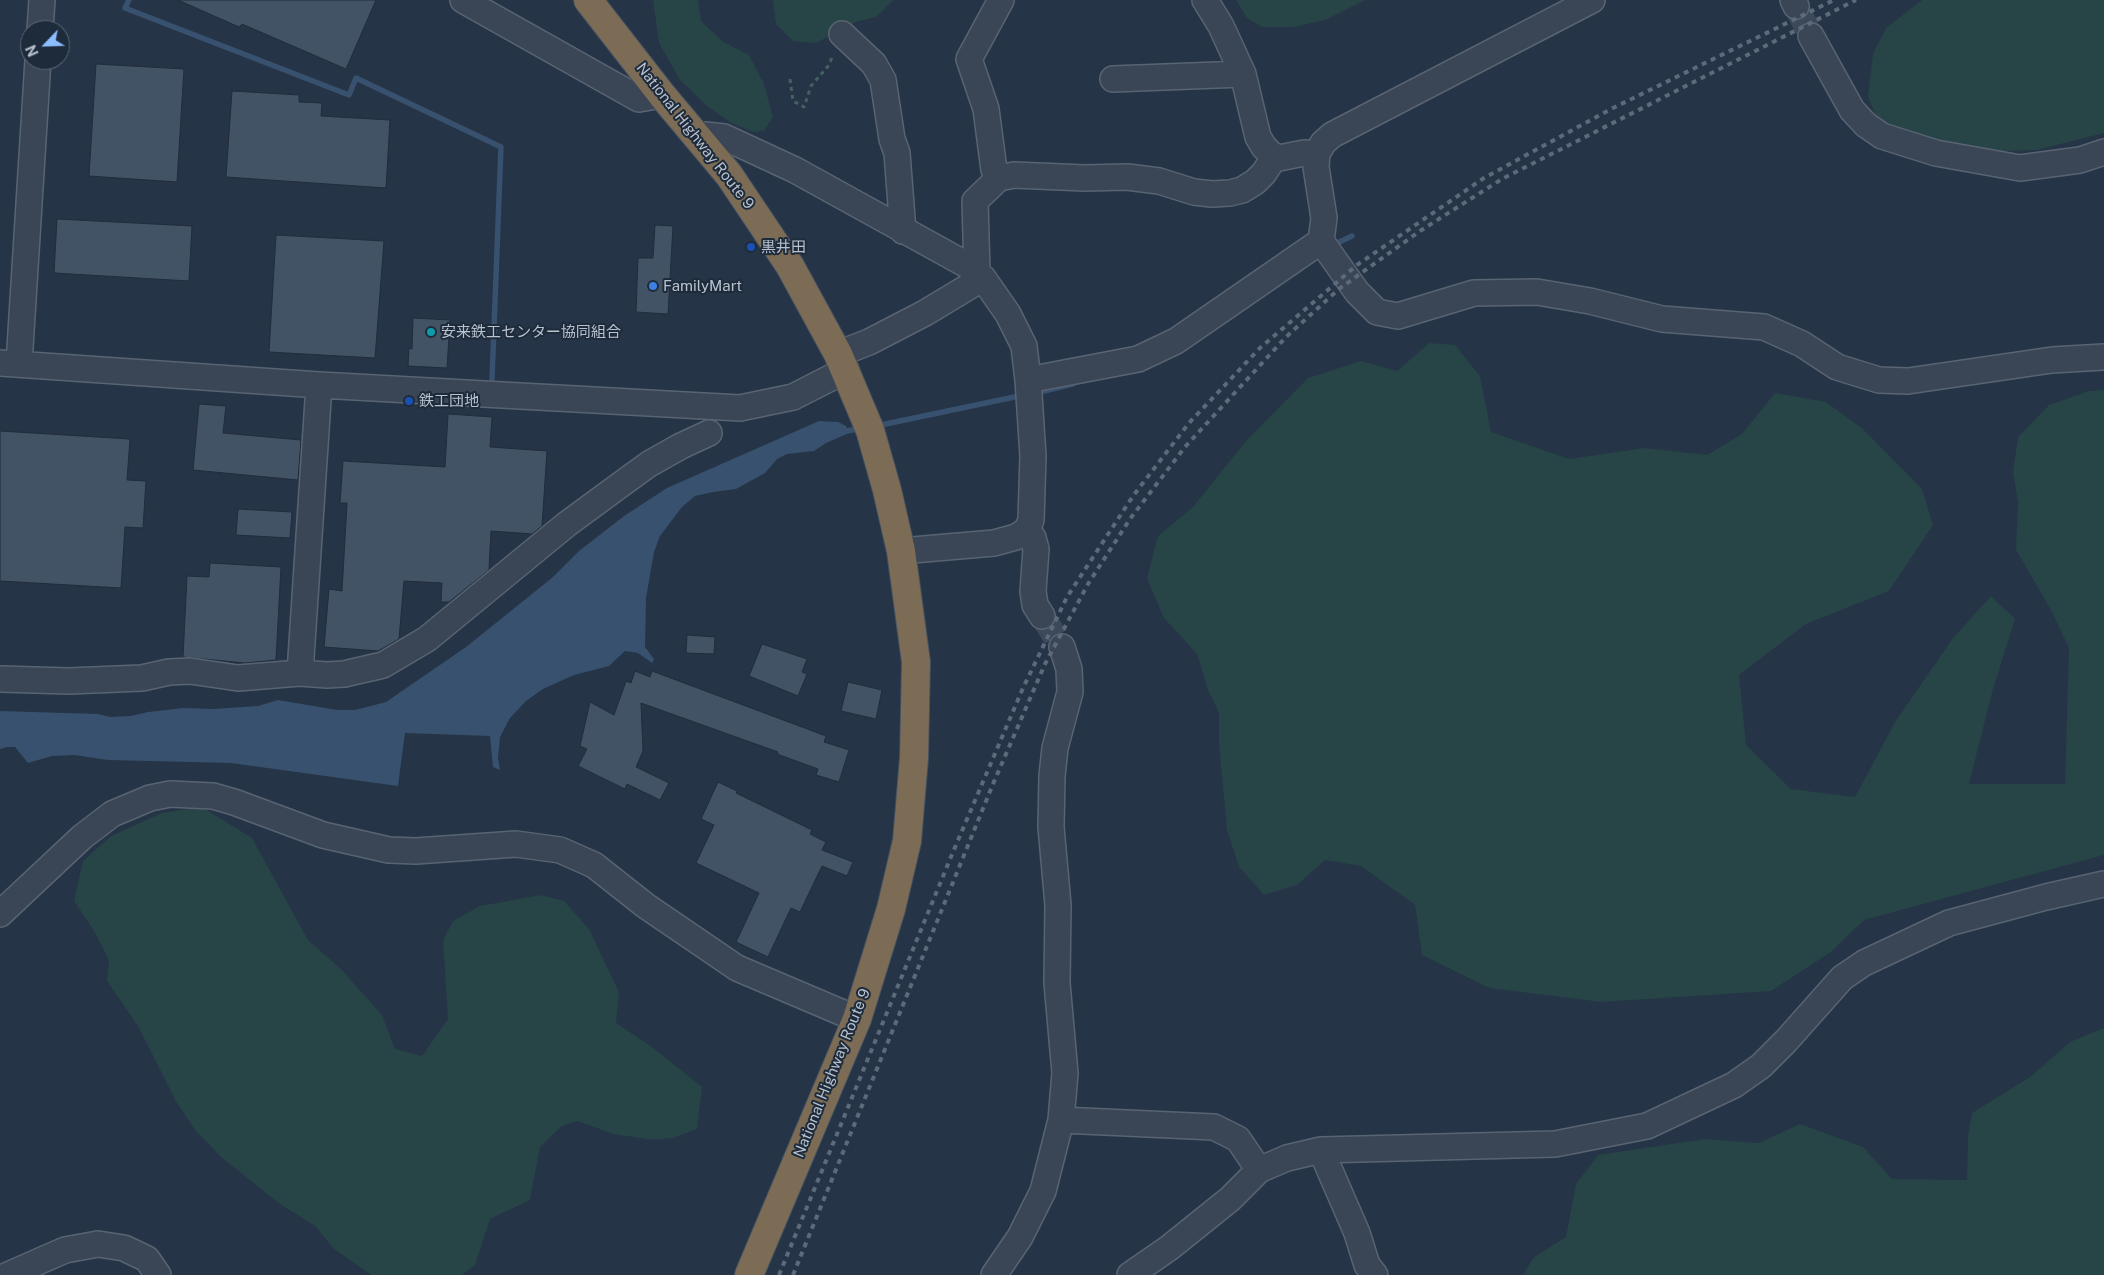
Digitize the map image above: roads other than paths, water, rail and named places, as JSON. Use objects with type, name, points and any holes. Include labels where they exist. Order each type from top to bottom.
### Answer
[{"type":"highway","name":"National Highway Route 9","points":[[588,0],[662,95],[729,175],[794,274],[842,362],[870,430],[887,490],[901,552],[916,662],[914,758],[907,841],[891,909],[857,1020],[749,1275]]},
{"type":"street","points":[[41,20],[42,0]]},
{"type":"street","points":[[464,0],[639,99],[662,95]]},
{"type":"street","points":[[999,178],[994,170],[986,109],[969,59],[1001,0]]},
{"type":"street","points":[[1205,0],[1221,26],[1243,74],[1258,137],[1264,147],[1278,158],[1304,152],[1317,154]]},
{"type":"street","points":[[1592,0],[1332,135],[1323,143],[1317,154],[1316,166],[1324,218],[1321,241],[1357,292],[1377,312],[1398,316],[1474,292],[1537,292],[1590,301],[1662,319],[1764,327],[1802,344],[1837,367],[1879,380],[1908,382],[2052,360],[2104,357]]},
{"type":"street","points":[[842,34],[874,64],[884,80],[892,138],[897,153],[903,231]]},
{"type":"street","points":[[1811,36],[1852,110],[1866,125],[1882,136],[1936,153],[2020,168],[2080,160],[2104,152]]},
{"type":"street","points":[[37,70],[10,363],[319,384],[740,408],[793,397],[877,338],[980,276]]},
{"type":"street","points":[[1113,79],[1243,74]]},
{"type":"street","points":[[699,138],[705,135],[724,137],[795,170],[959,261],[980,276],[1008,314],[1024,346],[1033,456],[1031,520],[1027,530],[1016,537],[994,543],[901,552]]},
{"type":"street","points":[[980,276],[975,201],[999,178],[1014,175],[1084,178],[1127,177],[1159,181],[1194,192],[1230,193],[1242,190],[1255,182],[1264,173],[1275,156]]},
{"type":"street","points":[[1029,389],[1138,359],[1176,342],[1321,241]]},
{"type":"street","points":[[300,673],[319,384]]},
{"type":"street","points":[[0,679],[69,681],[132,679],[169,672],[190,671],[238,678],[300,673],[344,674],[384,665],[427,639],[567,524],[649,464],[709,433]]},
{"type":"street","points":[[1027,530],[1033,538],[1036,549],[1033,591],[1035,605],[1042,616]]},
{"type":"street","points":[[994,1275],[1020,1237],[1043,1191],[1061,1120],[1065,1073],[1057,983],[1058,906],[1051,826],[1052,776],[1055,748],[1070,692],[1069,670],[1062,647]]},
{"type":"street","points":[[0,914],[82,837],[112,814],[150,798],[170,794],[213,796],[324,835],[388,850],[416,851],[516,844],[560,850],[594,865],[646,906],[737,968],[857,1020]]},
{"type":"street","points":[[1130,1275],[1169,1248],[1230,1200],[1258,1170],[1287,1158],[1321,1150],[1555,1144],[1647,1126],[1734,1085],[1761,1066],[1842,978],[1864,963],[1949,923],[2046,897],[2104,884]]},
{"type":"street","points":[[1061,1120],[1214,1127],[1238,1139],[1258,1170]]},
{"type":"street","points":[[1321,1150],[1357,1233],[1368,1265],[1375,1275]]},
{"type":"street","points":[[8,1275],[65,1250],[98,1244],[124,1248],[146,1259],[158,1275]]},
{"type":"water","points":[[819,421],[838,422],[846,426],[849,433],[826,443],[814,451],[787,454],[777,459],[765,473],[736,489],[695,496],[682,507],[660,536],[654,552],[646,598],[645,647],[654,659],[652,663],[638,653],[625,651],[609,666],[574,675],[543,689],[526,701],[510,718],[500,737],[498,758],[500,770],[493,767],[490,736],[405,733],[398,786],[231,763],[108,760],[74,755],[52,756],[28,763],[15,747],[0,749],[0,711],[98,714],[110,717],[131,716],[184,708],[213,709],[258,706],[278,700],[337,710],[355,710],[386,702],[466,647],[553,577],[579,551],[624,516],[667,488]]},
{"type":"waterway","points":[[129,0],[125,8],[349,95],[356,78],[501,147],[492,379]]},
{"type":"waterway","points":[[1331,246],[1352,236]]},
{"type":"waterway","points":[[1036,393],[1073,384]]},
{"type":"waterway","points":[[876,426],[1024,395]]},
{"type":"waterway","points":[[842,432],[862,428]]},
{"type":"tunnel","points":[[1796,6],[1811,36]]},
{"type":"tunnel","points":[[1042,616],[1062,647]]},
{"type":"railway","points":[[779,1275],[953,852],[1023,688],[1067,597],[1133,496],[1189,423],[1260,348],[1357,265],[1484,178],[1613,108],[1834,0]]},
{"type":"railway","points":[[793,1275],[993,784],[1045,664],[1088,584],[1130,519],[1185,447],[1286,337],[1339,289],[1420,231],[1502,179],[1856,0]]},
{"type":"place","name":"黒井田","points":[[751,247]]},
{"type":"place","name":"FamilyMart","points":[[653,286]]},
{"type":"place","name":"安来鉄工センター協同組合","points":[[431,332]]},
{"type":"place","name":"鉄工団地","points":[[409,401]]}]
